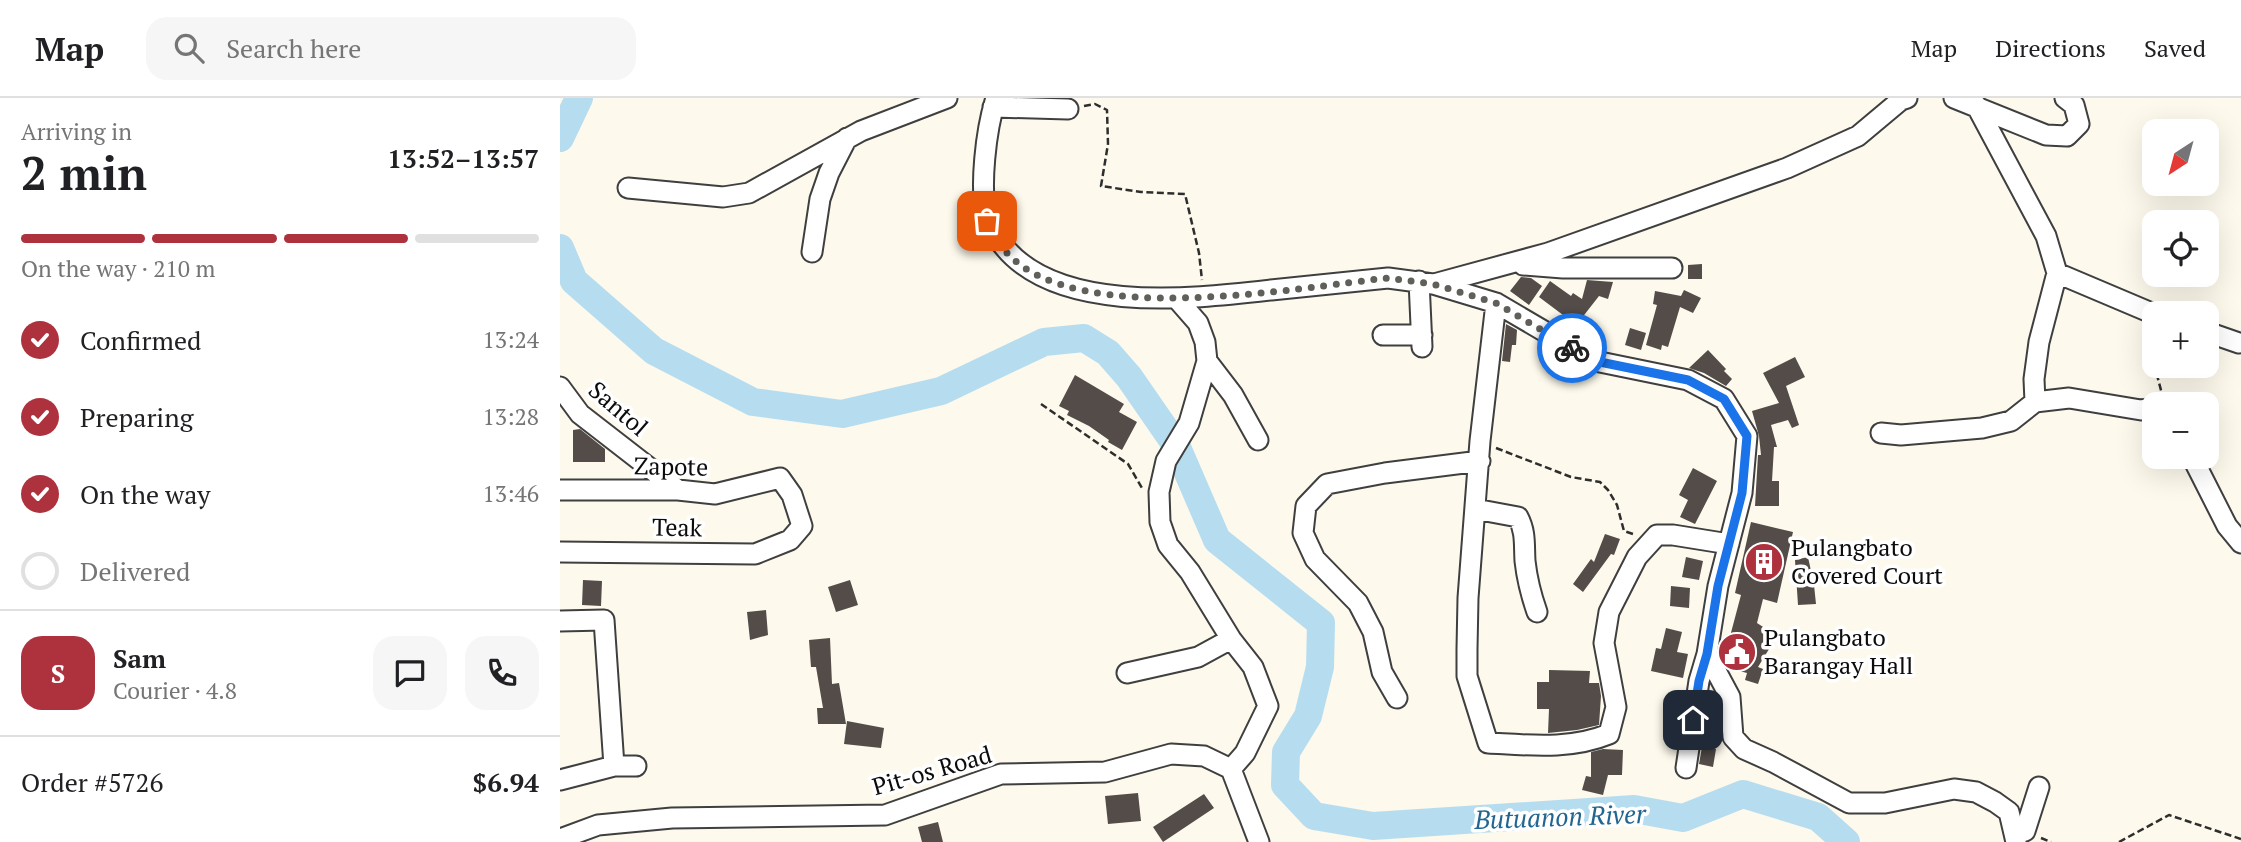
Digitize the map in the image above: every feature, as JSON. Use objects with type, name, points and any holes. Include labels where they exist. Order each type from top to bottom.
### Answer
[{"type":"street","points":[[628,188],[723,197],[749,193],[847,138],[893,117],[947,98]]},
{"type":"street","points":[[1426,282],[1548,253],[1787,168],[1858,136],[1907,98]]},
{"type":"street","points":[[1954,98],[2046,135],[2067,136],[2079,124],[2074,105],[2065,98]]},
{"type":"street","points":[[1068,109],[994,103],[982,183],[987,221],[1007,253],[1037,274],[1066,286],[1126,298],[1204,297],[1388,278],[1426,282],[1496,303],[1595,361],[1688,380],[1724,399],[1747,436],[1742,493],[1718,586],[1707,654],[1699,681],[1686,768]]},
{"type":"street","points":[[1976,105],[2046,236],[2057,274],[2039,342],[2034,379],[2035,402]]},
{"type":"street","points":[[812,252],[820,199],[829,173],[847,138]]},
{"type":"street","points":[[1511,263],[1563,268],[1672,268]]},
{"type":"street","points":[[2057,274],[2142,309]]},
{"type":"street","points":[[1383,335],[1422,341],[1426,282]]},
{"type":"street","points":[[1177,299],[1198,323],[1205,342],[1207,361],[1189,423],[1166,461],[1159,492],[1160,522],[1168,545],[1190,572],[1231,639],[1253,667],[1268,706],[1245,753],[1231,769],[1259,842]]},
{"type":"street","points":[[1496,303],[1480,441],[1468,598],[1467,676],[1488,743],[1556,746],[1592,741],[1609,734],[1616,707],[1604,643],[1609,611],[1637,557],[1657,535],[1729,544]]},
{"type":"street","points":[[2219,336],[2239,343]]},
{"type":"street","points":[[1207,361],[1233,394],[1258,440]]},
{"type":"street","name":"Santol","points":[[560,387],[570,415],[678,490]]},
{"type":"street","points":[[1881,433],[1901,435],[1982,428],[2011,421],[2035,402],[2069,398],[2118,408],[2142,409]]},
{"type":"street","points":[[1397,698],[1382,672],[1373,632],[1358,603],[1315,559],[1303,533],[1306,506],[1327,484],[1385,473],[1480,461]]},
{"type":"street","points":[[2198,469],[2227,526],[2241,543]]},
{"type":"street","name":"Zapote","points":[[560,490],[678,490],[715,494],[780,478],[792,495],[802,526],[790,540]]},
{"type":"street","points":[[1475,509],[1518,517],[1525,529],[1529,589],[1537,612]]},
{"type":"street","name":"Teak","points":[[560,552],[755,554],[790,540]]},
{"type":"street","points":[[560,621],[604,620],[614,766]]},
{"type":"street","points":[[1127,673],[1198,657],[1231,639]]},
{"type":"street","points":[[1707,654],[1730,697],[1733,737],[1744,749],[1849,803],[1885,803],[1954,789],[1976,792],[2009,812],[2016,838],[2025,831],[2039,787]]},
{"type":"street","name":"Pit-os Road","points":[[560,839],[598,825],[672,818],[885,814],[1001,774],[1105,772],[1171,754],[1204,756],[1231,769]]},
{"type":"street","points":[[560,779],[614,766],[636,766]]},
{"type":"path","points":[[1068,109],[1095,104],[1107,110],[1108,144],[1101,186],[1141,192],[1185,194],[1199,253],[1204,297]]},
{"type":"path","points":[[1041,404],[1128,464],[1160,522]]},
{"type":"path","points":[[1480,441],[1571,477],[1600,482],[1617,505],[1623,531],[1653,539]]},
{"type":"path","points":[[2119,842],[2169,815],[2241,839]]},
{"type":"building","points":[[1702,264],[1702,279],[1688,279],[1688,265]]},
{"type":"building","points":[[1521,277],[1531,278],[1542,286],[1529,305],[1510,291]]},
{"type":"building","points":[[1587,280],[1613,282],[1608,299],[1599,296],[1574,328],[1575,324],[1539,297],[1550,281],[1571,296],[1573,293],[1582,299]]},
{"type":"building","points":[[1684,290],[1701,298],[1693,313],[1680,307],[1668,347],[1662,345],[1661,350],[1646,345],[1657,305],[1653,304],[1655,291],[1681,296]]},
{"type":"building","points":[[1506,324],[1517,330],[1516,345],[1512,345],[1510,362],[1502,361]]},
{"type":"building","points":[[1630,328],[1646,333],[1641,350],[1625,345]]},
{"type":"building","points":[[1708,350],[1732,379],[1726,386],[1689,368]]},
{"type":"building","points":[[1795,357],[1805,377],[1786,386],[1799,425],[1792,428],[1788,420],[1771,425],[1777,447],[1774,447],[1772,481],[1779,481],[1779,506],[1755,506],[1758,455],[1761,455],[1752,411],[1779,403],[1763,373]]},
{"type":"building","points":[[1075,375],[1124,404],[1119,412],[1137,422],[1122,450],[1089,426],[1067,415],[1069,411],[1059,406]]},
{"type":"building","points":[[580,429],[605,449],[605,462],[573,462],[573,430]]},
{"type":"building","points":[[1693,468],[1717,481],[1695,524],[1680,517],[1688,500],[1679,495]]},
{"type":"building","points":[[1751,522],[1793,532],[1777,603],[1763,599],[1757,623],[1777,636],[1758,667],[1763,669],[1758,684],[1745,680],[1747,673],[1728,668],[1724,659],[1741,595],[1735,593]]},
{"type":"building","points":[[1605,534],[1620,539],[1614,555],[1611,554],[1583,592],[1573,584],[1591,559],[1594,562]]},
{"type":"building","points":[[1686,557],[1703,561],[1699,580],[1682,577]]},
{"type":"building","points":[[1808,557],[1816,604],[1798,605],[1795,560]]},
{"type":"building","points":[[583,580],[602,581],[601,606],[582,605]]},
{"type":"building","points":[[850,580],[858,605],[836,612],[828,587]]},
{"type":"building","points":[[1671,586],[1690,588],[1689,608],[1670,606]]},
{"type":"building","points":[[766,610],[768,635],[750,640],[747,612]]},
{"type":"building","points":[[1666,628],[1682,632],[1677,652],[1688,654],[1683,678],[1651,671],[1656,648],[1661,649]]},
{"type":"building","points":[[830,638],[832,684],[839,683],[846,724],[818,724],[817,708],[823,708],[816,667],[811,667],[809,640]]},
{"type":"building","points":[[1549,670],[1590,671],[1589,683],[1599,683],[1599,725],[1548,733],[1549,709],[1537,709],[1537,682],[1549,682]]},
{"type":"building","points":[[847,721],[884,728],[881,748],[844,744]]},
{"type":"building","points":[[1702,747],[1716,749],[1713,767],[1699,764]]},
{"type":"building","points":[[1603,749],[1623,750],[1622,775],[1608,775],[1603,795],[1582,790],[1586,776],[1591,777],[1591,752]]},
{"type":"building","points":[[1138,793],[1141,821],[1108,824],[1105,796]]},
{"type":"building","points":[[1204,794],[1214,808],[1163,842],[1153,827]]},
{"type":"building","points":[[938,822],[943,842],[922,842],[918,827]]},
{"type":"waterway","name":"Butuanon River","points":[[560,138],[579,98]]},
{"type":"waterway","name":"Butuanon River","points":[[560,248],[574,281],[654,351],[753,402],[842,414],[941,391],[1044,342],[1084,338],[1108,353],[1129,377],[1176,445],[1217,540],[1321,623],[1320,667],[1308,716],[1286,752],[1285,785],[1314,816],[1373,826],[1634,809],[1683,818],[1743,794],[1818,817],[1846,842]]},
{"type":"way so far","points":[[987,221],[1007,253],[1037,274],[1066,286],[1126,298],[1177,299],[1388,278],[1419,281],[1496,303],[1572,348]]},
{"type":"place","name":"Pulangbato Covered Court","points":[[1764,562]]},
{"type":"place","name":"Pulangbato Barangay Hall","points":[[1737,652]]},
{"type":"route","points":[[1572,348],[1595,361],[1688,380],[1724,399],[1747,436],[1742,493],[1718,586],[1693,720]]}]
